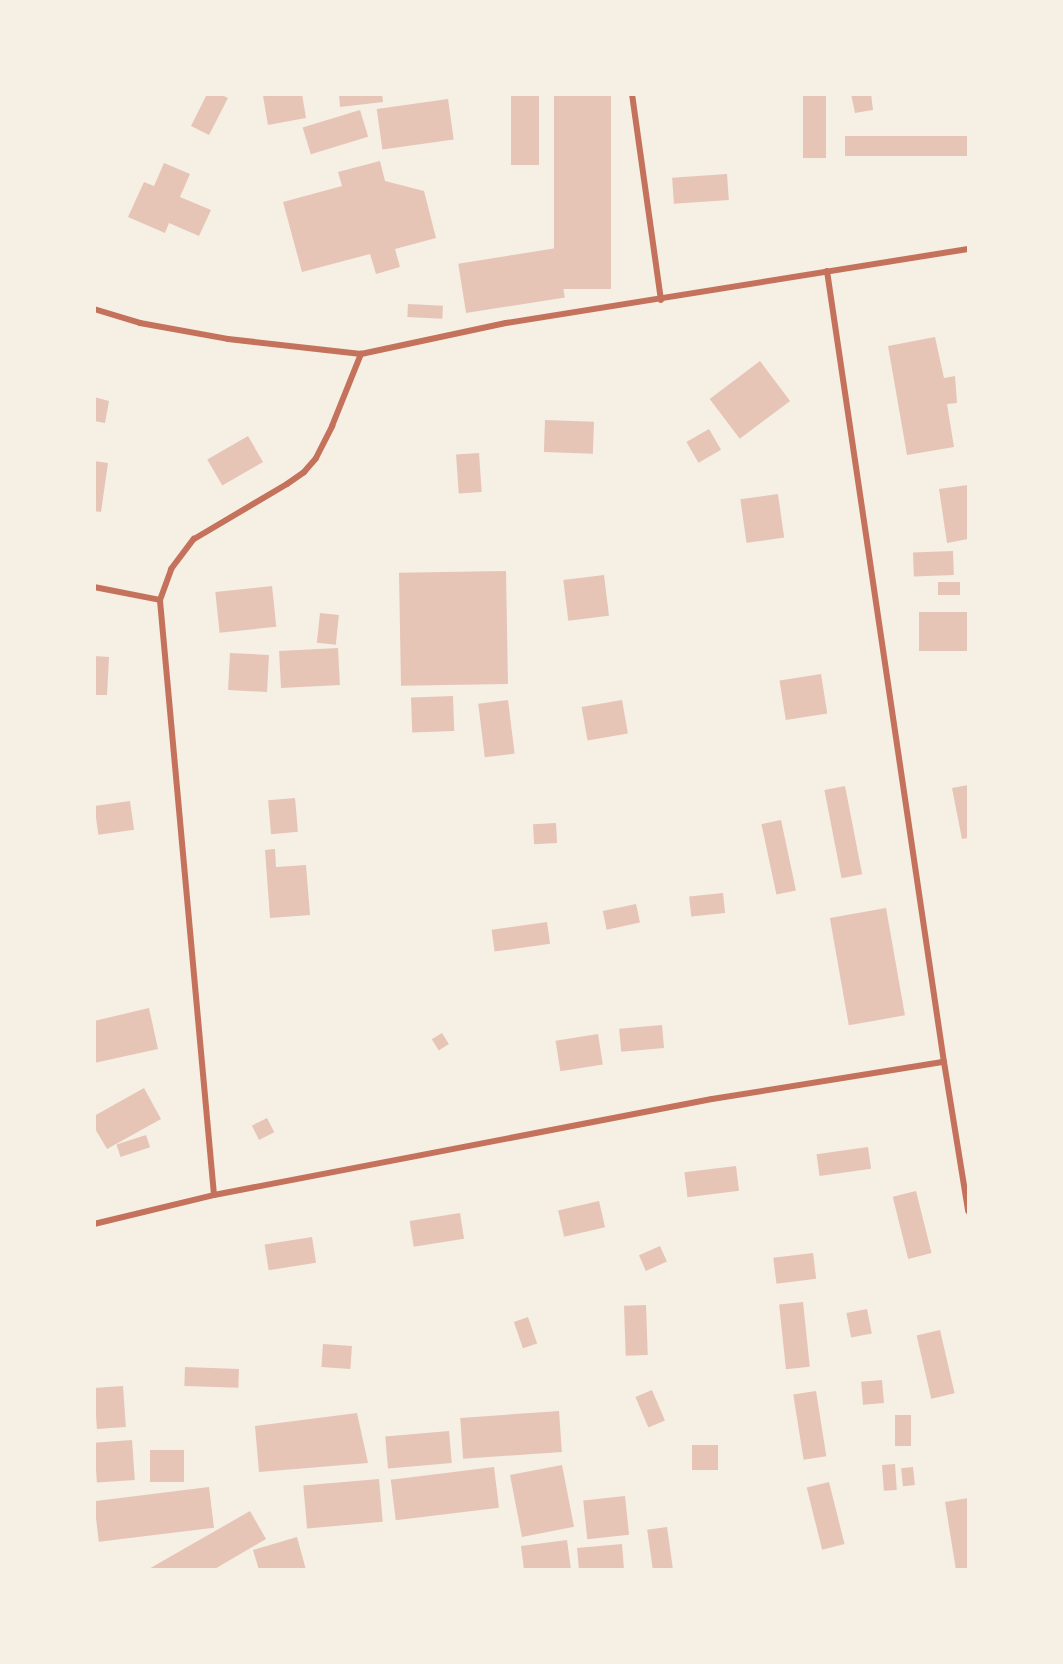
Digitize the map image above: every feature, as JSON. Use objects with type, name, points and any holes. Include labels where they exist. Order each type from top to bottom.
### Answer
[{"type":"street","points":[[632,94],[661,300]]},
{"type":"street","points":[[94,309],[140,322],[228,339],[361,354],[506,323],[969,249]]},
{"type":"street","points":[[827,271],[944,1062],[969,1211]]},
{"type":"street","points":[[214,1196],[160,600],[171,569],[194,539],[287,484],[304,472],[316,458],[333,426],[361,354]]},
{"type":"street","points":[[94,587],[160,600]]},
{"type":"street","points":[[94,1224],[214,1196],[712,1099],[944,1062]]},
{"type":"building","points":[[207,94],[220,94],[228,98],[209,135],[191,126]]},
{"type":"building","points":[[302,94],[306,118],[268,125],[263,96]]},
{"type":"building","points":[[339,94],[382,94],[383,102],[340,107]]},
{"type":"building","points":[[511,94],[539,94],[539,165],[511,165]]},
{"type":"building","points":[[554,94],[611,94],[611,289],[554,289]]},
{"type":"building","points":[[803,94],[826,94],[826,158],[803,158]]},
{"type":"building","points":[[851,94],[871,94],[873,110],[855,113]]},
{"type":"building","points":[[448,99],[454,140],[382,150],[377,109]]},
{"type":"building","points":[[360,110],[368,137],[311,154],[303,128]]},
{"type":"building","points":[[845,136],[968,136],[968,156],[845,156]]},
{"type":"building","points":[[380,161],[385,181],[424,191],[436,238],[395,249],[400,267],[376,274],[370,254],[302,272],[283,202],[342,186],[338,172]]},
{"type":"building","points":[[164,163],[190,174],[180,197],[211,210],[199,236],[169,223],[165,233],[128,217],[144,182],[154,186]]},
{"type":"building","points":[[727,174],[729,200],[674,204],[672,178]]},
{"type":"building","points":[[557,248],[565,297],[466,313],[458,264]]},
{"type":"building","points":[[408,304],[443,306],[442,319],[407,317]]},
{"type":"building","points":[[935,337],[944,378],[955,376],[957,403],[947,404],[954,447],[907,455],[888,346]]},
{"type":"building","points":[[760,361],[790,401],[740,439],[710,399]]},
{"type":"building","points":[[94,397],[109,401],[105,423],[94,421]]},
{"type":"building","points":[[545,420],[594,422],[593,454],[544,452]]},
{"type":"building","points":[[709,429],[721,450],[698,463],[686,442]]},
{"type":"building","points":[[248,436],[263,462],[222,485],[207,460]]},
{"type":"building","points":[[479,453],[482,492],[459,494],[456,455]]},
{"type":"building","points":[[94,461],[108,463],[101,512],[94,511]]},
{"type":"building","points":[[968,485],[968,539],[947,543],[939,489]]},
{"type":"building","points":[[778,494],[784,538],[746,543],[740,499]]},
{"type":"building","points":[[953,551],[954,575],[914,576],[913,552]]},
{"type":"building","points":[[506,571],[508,684],[401,686],[399,573]]},
{"type":"building","points":[[604,575],[609,616],[568,621],[563,580]]},
{"type":"building","points":[[938,582],[960,582],[960,595],[938,595]]},
{"type":"building","points":[[272,586],[276,627],[220,633],[215,592]]},
{"type":"building","points":[[919,612],[968,612],[968,651],[919,651]]},
{"type":"building","points":[[320,613],[339,615],[336,645],[317,643]]},
{"type":"building","points":[[338,648],[340,685],[281,688],[279,651]]},
{"type":"building","points":[[230,653],[269,655],[267,692],[228,690]]},
{"type":"building","points":[[94,656],[109,657],[107,695],[94,695]]},
{"type":"building","points":[[821,674],[827,714],[786,720],[780,681]]},
{"type":"building","points":[[453,696],[454,731],[412,732],[411,697]]},
{"type":"building","points":[[508,700],[515,754],[485,757],[478,704]]},
{"type":"building","points":[[622,700],[628,733],[588,741],[582,707]]},
{"type":"building","points":[[968,785],[968,838],[962,839],[952,788]]},
{"type":"building","points":[[845,786],[862,874],[842,878],[824,790]]},
{"type":"building","points":[[295,798],[298,832],[271,834],[268,800]]},
{"type":"building","points":[[130,801],[134,830],[98,835],[94,806]]},
{"type":"building","points":[[781,820],[796,890],[776,895],[761,824]]},
{"type":"building","points":[[556,823],[557,843],[534,844],[533,824]]},
{"type":"building","points":[[275,849],[276,867],[306,865],[310,915],[270,918],[265,850]]},
{"type":"building","points":[[723,893],[725,913],[691,916],[689,897]]},
{"type":"building","points":[[636,904],[640,923],[607,930],[603,911]]},
{"type":"building","points":[[886,908],[905,1015],[849,1025],[830,918]]},
{"type":"building","points":[[547,922],[550,944],[495,952],[492,930]]},
{"type":"building","points":[[149,1008],[158,1049],[94,1063],[94,1021]]},
{"type":"building","points":[[662,1025],[664,1048],[621,1052],[619,1029]]},
{"type":"building","points":[[442,1033],[449,1044],[439,1050],[432,1039]]},
{"type":"building","points":[[598,1034],[603,1065],[560,1071],[556,1041]]},
{"type":"building","points":[[144,1088],[161,1119],[107,1149],[94,1127],[94,1116]]},
{"type":"building","points":[[267,1118],[274,1132],[259,1140],[252,1126]]},
{"type":"building","points":[[146,1135],[150,1147],[121,1157],[117,1145]]},
{"type":"building","points":[[868,1147],[871,1169],[820,1176],[817,1154]]},
{"type":"building","points":[[736,1166],[739,1191],[687,1197],[684,1172]]},
{"type":"building","points":[[916,1191],[931,1253],[908,1259],[893,1197]]},
{"type":"building","points":[[599,1201],[605,1227],[564,1237],[558,1210]]},
{"type":"building","points":[[460,1213],[464,1239],[414,1247],[410,1221]]},
{"type":"building","points":[[312,1237],[316,1263],[269,1270],[265,1245]]},
{"type":"building","points":[[660,1246],[667,1262],[646,1271],[639,1255]]},
{"type":"building","points":[[813,1253],[816,1279],[776,1284],[773,1258]]},
{"type":"building","points":[[803,1302],[810,1367],[786,1369],[779,1305]]},
{"type":"building","points":[[646,1305],[648,1355],[626,1356],[624,1306]]},
{"type":"building","points":[[867,1309],[872,1334],[851,1338],[846,1313]]},
{"type":"building","points":[[528,1317],[537,1343],[523,1348],[514,1322]]},
{"type":"building","points":[[940,1330],[955,1393],[931,1399],[917,1335]]},
{"type":"building","points":[[323,1344],[352,1346],[350,1369],[321,1367]]},
{"type":"building","points":[[185,1367],[239,1369],[238,1388],[184,1386]]},
{"type":"building","points":[[882,1380],[884,1403],[863,1405],[861,1382]]},
{"type":"building","points":[[123,1386],[126,1427],[97,1429],[94,1388]]},
{"type":"building","points":[[652,1390],[665,1420],[648,1427],[635,1397]]},
{"type":"building","points":[[816,1391],[826,1456],[804,1460],[793,1395]]},
{"type":"building","points":[[559,1411],[562,1452],[463,1459],[460,1418]]},
{"type":"building","points":[[357,1413],[368,1463],[259,1472],[255,1426]]},
{"type":"building","points":[[895,1415],[911,1415],[911,1446],[895,1446]]},
{"type":"building","points":[[449,1431],[452,1463],[388,1468],[385,1437]]},
{"type":"building","points":[[132,1440],[135,1480],[97,1483],[94,1443]]},
{"type":"building","points":[[692,1445],[718,1445],[718,1470],[692,1470]]},
{"type":"building","points":[[150,1450],[184,1450],[184,1482],[150,1482]]},
{"type":"building","points":[[895,1464],[897,1490],[884,1491],[882,1465]]},
{"type":"building","points":[[562,1465],[574,1527],[522,1537],[510,1475]]},
{"type":"building","points":[[494,1467],[499,1508],[396,1520],[391,1480]]},
{"type":"building","points":[[913,1467],[915,1485],[903,1486],[901,1468]]},
{"type":"building","points":[[379,1479],[383,1522],[307,1528],[303,1486]]},
{"type":"building","points":[[829,1482],[844,1544],[822,1550],[807,1488]]},
{"type":"building","points":[[209,1487],[214,1528],[99,1542],[94,1501]]},
{"type":"building","points":[[625,1496],[629,1535],[587,1539],[583,1500]]},
{"type":"building","points":[[968,1498],[968,1570],[956,1570],[945,1502]]},
{"type":"building","points":[[250,1511],[266,1539],[213,1570],[147,1570]]},
{"type":"building","points":[[667,1527],[673,1570],[653,1570],[647,1530]]},
{"type":"building","points":[[297,1537],[306,1570],[259,1570],[253,1550]]},
{"type":"building","points":[[567,1540],[571,1570],[524,1570],[521,1546]]},
{"type":"building","points":[[622,1544],[624,1570],[579,1570],[577,1548]]}]
